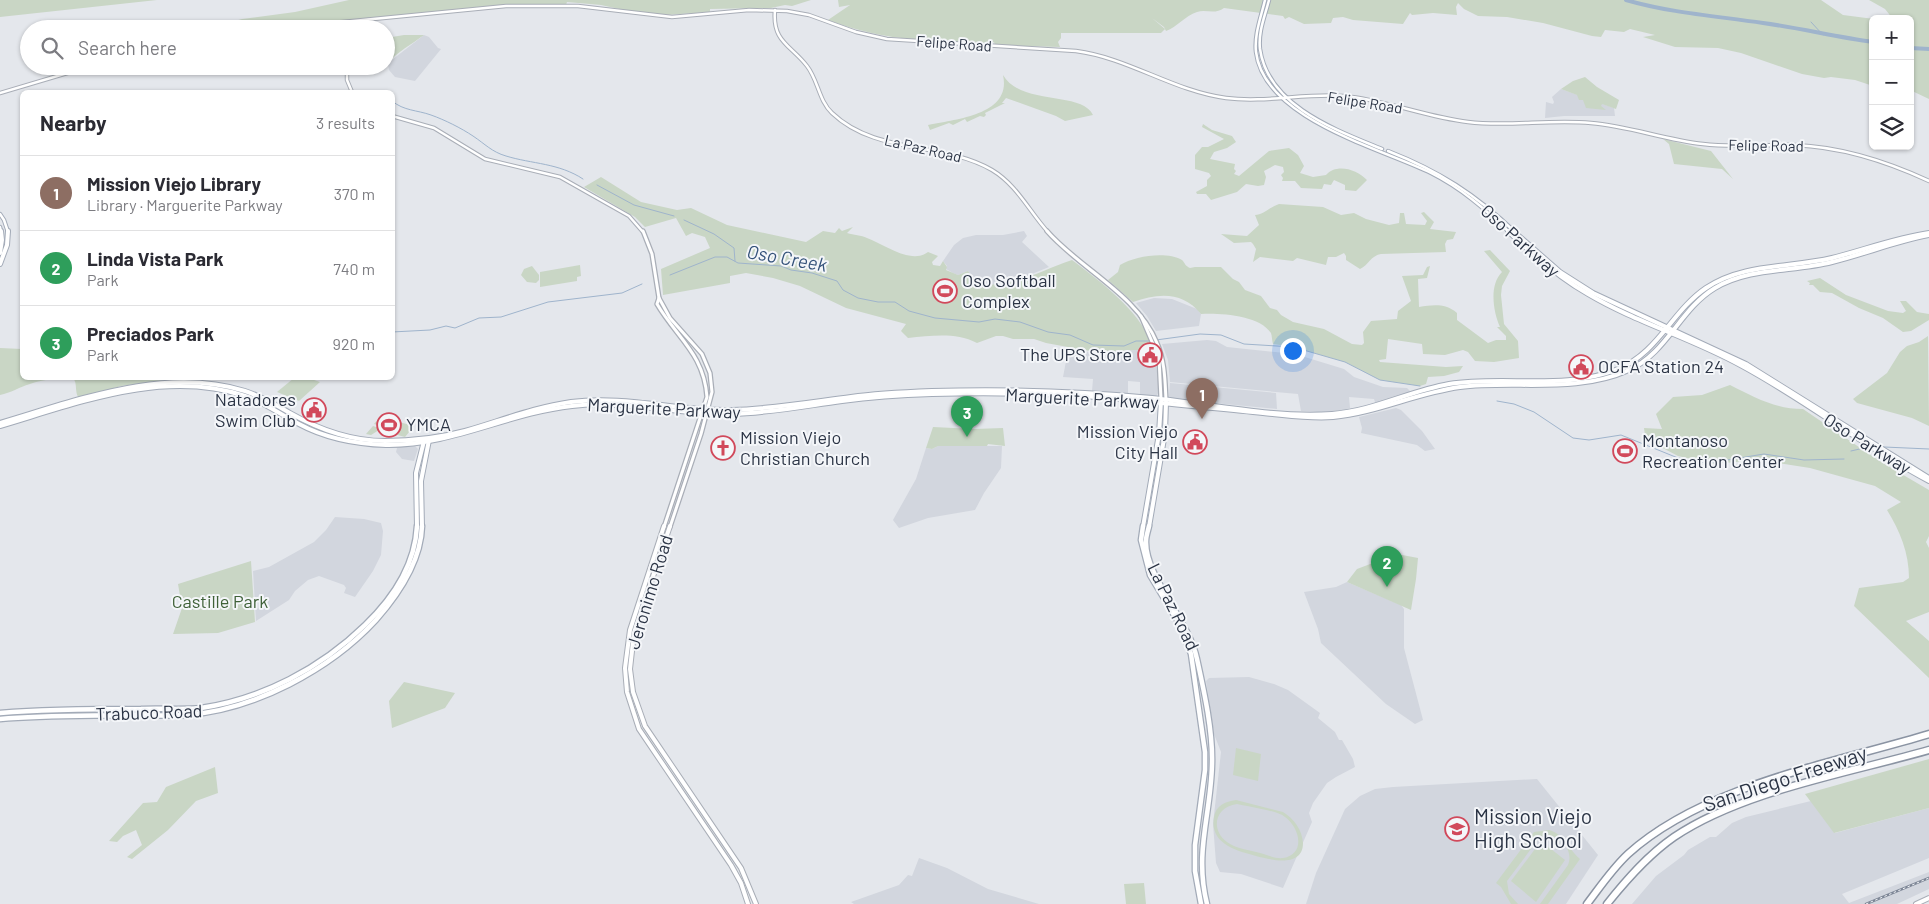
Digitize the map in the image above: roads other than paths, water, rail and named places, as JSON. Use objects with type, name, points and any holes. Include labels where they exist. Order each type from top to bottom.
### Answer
[{"type":"highway","name":"San Diego Freeway","points":[[1587,904],[1613,869],[1629,853],[1670,822],[1695,809],[1727,794],[1764,782],[1929,734]]},
{"type":"highway","name":"San Diego Freeway","points":[[1607,904],[1639,866],[1658,849],[1686,829],[1718,812],[1770,794],[1929,750]]},
{"type":"main road","name":"Oso Parkway","points":[[1265,0],[1256,37],[1256,54],[1265,76],[1285,98],[1307,117],[1335,132],[1415,165],[1453,185],[1475,201],[1533,256],[1563,279],[1615,309],[1668,330],[1741,366],[1929,482]]},
{"type":"main road","name":"Oso Parkway","points":[[1269,0],[1260,35],[1260,52],[1270,77],[1285,98]]},
{"type":"main road","name":"Felipe Road","points":[[368,20],[506,6],[598,7],[672,17],[749,10],[775,10],[809,15],[856,32],[887,39],[1088,53],[1123,62],[1176,86],[1210,96],[1251,100],[1319,95],[1346,97],[1376,102],[1451,120],[1481,124],[1581,123],[1608,125],[1704,144],[1820,147],[1876,160],[1929,181]]},
{"type":"main road","name":"La Paz Road","points":[[775,10],[774,25],[780,38],[809,67],[824,103],[839,119],[857,130],[878,139],[961,156],[1001,176],[1022,195],[1052,238],[1122,296],[1140,316],[1160,346],[1166,368],[1165,433],[1146,542],[1154,573],[1190,634],[1200,673],[1212,764],[1202,837],[1200,871],[1207,904]]},
{"type":"main road","points":[[0,93],[61,75]]},
{"type":"main road","points":[[346,75],[347,83],[351,90]]},
{"type":"main road","name":"Jeronimo Road","points":[[395,117],[434,128],[468,150],[485,158],[560,177],[629,216],[650,243],[654,256],[659,298],[657,304],[662,315],[702,365],[708,388],[706,412],[634,633],[630,649],[629,676],[637,708],[645,726],[741,868],[756,904]]},
{"type":"main road","points":[[0,214],[7,226],[8,238],[0,264]]},
{"type":"main road","points":[[0,227],[2,240],[0,253]]},
{"type":"main road","name":"Marguerite Parkway","points":[[1166,402],[1300,413],[1346,412],[1374,407],[1427,389],[1453,384],[1559,381],[1600,376],[1624,368],[1643,356],[1668,330],[1694,298],[1703,290],[1730,277],[1754,270],[1832,258],[1887,240],[1929,234]]},
{"type":"main road","name":"Marguerite Parkway","points":[[0,424],[125,392],[160,387],[188,386],[225,390],[251,398],[318,433],[344,440],[378,445],[427,440],[534,411],[570,406],[603,404],[706,412],[753,413],[907,395],[1060,395],[1161,401],[1326,418],[1355,415],[1455,387],[1566,384],[1610,377],[1646,362],[1664,346],[1696,304],[1708,292],[1734,279],[1832,262],[1891,242],[1929,234]]},
{"type":"main road","name":"Oso Parkway","points":[[1673,333],[1723,352],[1758,370],[1899,461],[1929,478]]},
{"type":"main road","name":"La Paz Road","points":[[1154,337],[1161,368],[1161,401],[1159,434],[1142,526],[1142,549],[1150,575],[1177,620],[1191,654],[1205,752],[1205,770],[1195,845],[1194,871],[1201,904]]},
{"type":"main road","name":"Jeronimo Road","points":[[706,412],[630,630],[626,644],[624,679],[630,708],[639,728],[731,865],[741,883],[748,904]]},
{"type":"main road","name":"Trabuco Road","points":[[0,718],[187,715],[208,712],[257,698],[314,671],[354,642],[385,611],[413,564],[423,526],[417,468],[427,440]]},
{"type":"main road","name":"Trabuco Road","points":[[0,713],[35,710],[199,708],[248,696],[292,677],[317,663],[356,634],[390,596],[405,570],[413,551],[418,530],[418,483]]},
{"type":"main road","points":[[1916,904],[1929,898]]},
{"type":"waterway","points":[[1626,0],[1677,11],[1777,25],[1869,41]]},
{"type":"waterway","points":[[1811,22],[1823,35]]},
{"type":"waterway","points":[[1914,48],[1929,49]]},
{"type":"waterway","points":[[395,103],[401,107],[431,115],[453,124],[501,154],[555,167],[583,179]]},
{"type":"waterway","points":[[597,185],[634,205],[674,216]]},
{"type":"waterway","points":[[684,220],[714,234],[734,248],[735,261]]},
{"type":"waterway","name":"Oso Creek","points":[[670,275],[715,257],[727,257],[738,263],[781,266],[791,270],[812,273],[837,281],[843,290],[858,298],[878,302],[895,302],[909,311],[935,318],[979,322],[995,319],[1020,322],[1048,332],[1070,335],[1093,345],[1124,346],[1136,341],[1150,341]]},
{"type":"waterway","name":"Oso Creek","points":[[395,332],[430,330],[446,326],[455,328],[479,318],[501,317],[548,302],[622,293],[642,284]]},
{"type":"waterway","name":"Oso Creek","points":[[1156,340],[1200,334],[1221,335],[1244,344],[1293,347],[1345,362],[1380,380],[1420,386]]},
{"type":"waterway","name":"Oso Creek","points":[[1497,401],[1514,404],[1534,412],[1573,438],[1589,440],[1621,435],[1678,458],[1709,463],[1764,454],[1804,460],[1844,459]]},
{"type":"waterway","name":"Oso Creek","points":[[1884,447],[1929,449]]},
{"type":"waterway","name":"Oso Creek","points":[[1851,451],[1864,448]]},
{"type":"railway","points":[[1866,904],[1929,878]]},
{"type":"place","name":"Oso Softball Complex","points":[[945,291]]},
{"type":"place","name":"The UPS Store","points":[[1150,355]]},
{"type":"place","name":"OCFA Station 24","points":[[1581,367]]},
{"type":"place","name":"Natadores Swim Club","points":[[314,410]]},
{"type":"place","name":"Mission Viejo Library","points":[[1202,419]]},
{"type":"place","name":"YMCA","points":[[389,425]]},
{"type":"place","name":"Preciados Park","points":[[967,437]]},
{"type":"place","name":"Mission Viejo City Hall","points":[[1195,442]]},
{"type":"place","name":"Mission Viejo Christian Church","points":[[723,448]]},
{"type":"place","name":"Montanoso Recreation Center","points":[[1625,451]]},
{"type":"place","name":"Linda Vista Park","points":[[1387,587]]},
{"type":"place","name":"Mission Viejo High School","points":[[1457,829]]},
{"type":"park label","name":"Castille Park","points":[[220,602]]}]
